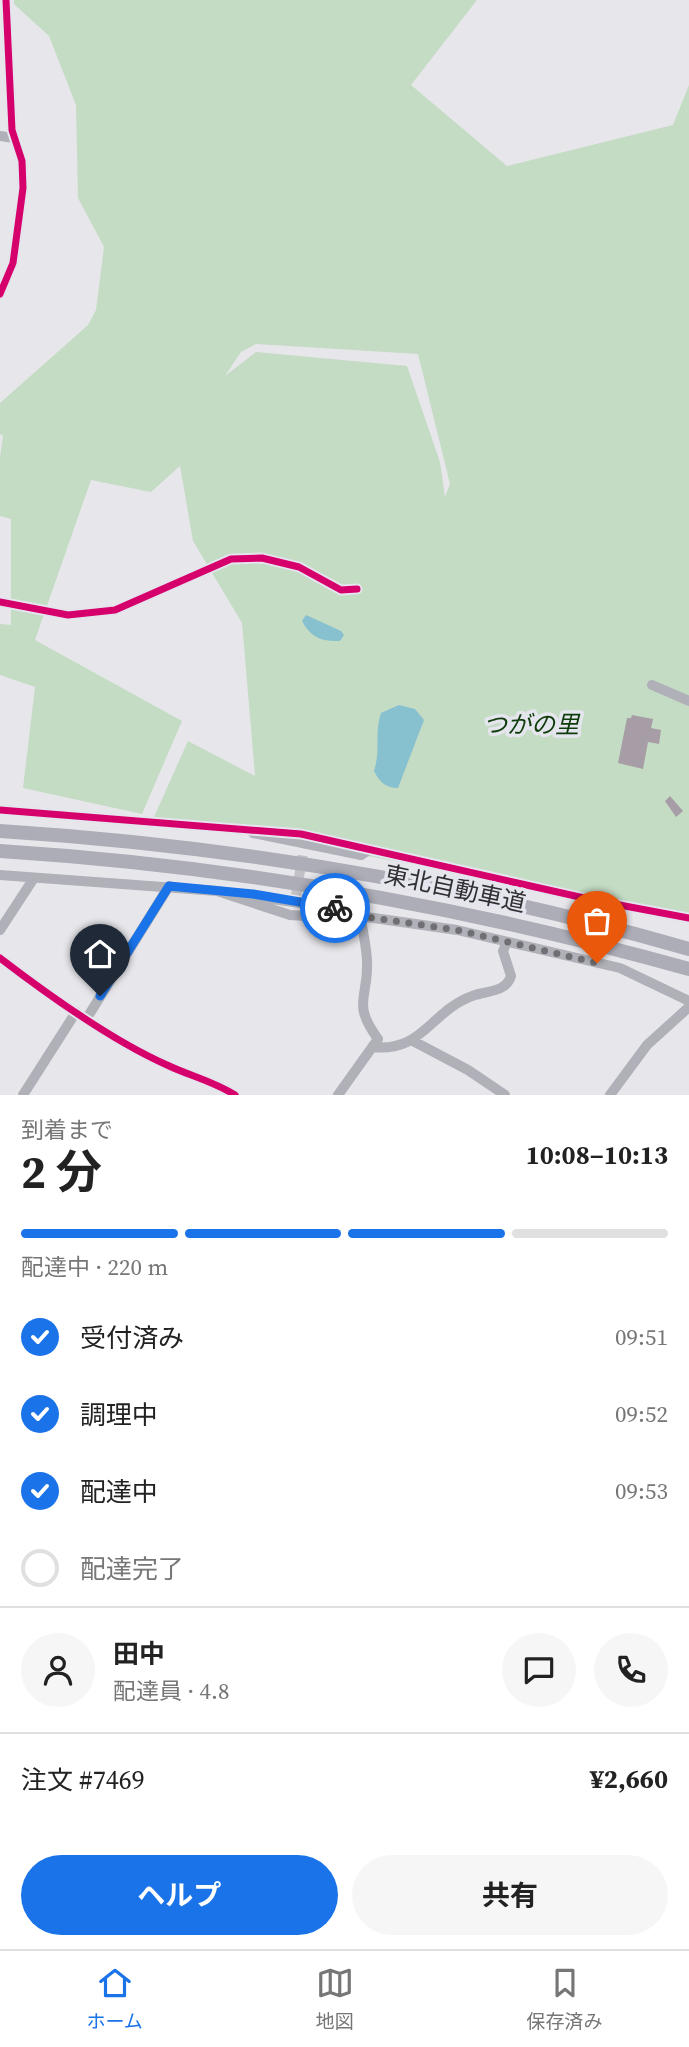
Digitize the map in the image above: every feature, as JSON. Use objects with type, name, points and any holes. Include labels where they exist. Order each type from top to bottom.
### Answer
[{"type":"highway","name":"東北自動車道","points":[[0,831],[206,850],[390,878],[572,917],[689,948]]},
{"type":"highway","name":"東北自動車道","points":[[0,851],[191,868],[373,895],[567,936],[689,970]]},
{"type":"street","points":[[0,294],[13,262],[22,202],[22,161],[14,138],[6,0]]},
{"type":"street","points":[[0,136],[14,138]]},
{"type":"street","points":[[0,602],[68,615],[115,610],[231,559],[262,558],[299,567],[341,590],[357,589]]},
{"type":"street","points":[[652,685],[689,701]]},
{"type":"street","points":[[0,810],[301,834],[689,918]]},
{"type":"street","points":[[232,827],[304,849],[361,855],[370,849]]},
{"type":"street","points":[[0,875],[169,886],[295,899],[349,910],[360,916],[457,930],[620,968],[689,1001]]},
{"type":"street","points":[[0,930],[34,877]]},
{"type":"street","points":[[87,1018],[169,886]]},
{"type":"street","points":[[217,891],[290,915],[352,919],[360,916]]},
{"type":"street","points":[[338,1095],[378,1039],[363,1017],[367,962],[360,916]]},
{"type":"street","points":[[372,1048],[400,1048],[413,1041],[442,1012],[459,1002],[509,982],[511,971],[503,951],[507,942]]},
{"type":"street","points":[[0,958],[76,1012],[166,1065],[215,1082],[235,1095]]},
{"type":"street","points":[[624,1095],[612,1092],[647,1045],[689,1007]]},
{"type":"street","points":[[23,1095],[76,1012]]},
{"type":"street","points":[[413,1041],[468,1070],[505,1095]]},
{"type":"green space","name":"つがの里","points":[[14,0],[477,0],[411,85],[507,166],[673,125],[689,85],[689,915],[154,817],[188,741],[255,776],[242,623],[193,541],[180,466],[151,492],[91,480],[35,640],[182,721],[142,814],[23,788],[35,687],[0,675],[0,624],[11,625],[11,519],[0,516],[0,457],[3,436],[0,434],[0,403],[88,325],[96,310],[104,247],[78,198],[76,105],[49,36],[14,4]],"holes":[[[256,344],[418,354],[450,484],[445,497],[440,462],[407,366],[256,352],[225,376],[241,352]]]},
{"type":"water","points":[[306,615],[341,631],[344,635],[340,641],[317,637],[302,621]]},
{"type":"water","points":[[399,705],[415,709],[424,720],[398,788],[383,783],[374,771],[381,713]]},
{"type":"building","points":[[632,715],[653,719],[651,728],[661,730],[659,744],[648,742],[643,769],[618,763],[627,718]]},
{"type":"building","points":[[670,796],[683,811],[676,817],[665,801]]},
{"type":"tunnel","points":[[296,895],[303,853]]},
{"type":"cycle path","points":[[0,294],[13,263],[23,188],[22,161],[12,130],[6,0]]},
{"type":"cycle path","points":[[0,602],[68,615],[115,610],[231,559],[262,558],[299,567],[341,590],[357,589]]},
{"type":"cycle path","points":[[0,810],[301,834],[593,900],[689,918]]},
{"type":"cycle path","points":[[0,958],[59,1001],[125,1043],[235,1095]]},
{"type":"way so far","points":[[335,908],[349,910],[360,916],[457,930],[597,963]]},
{"type":"route","points":[[100,996],[169,886],[253,894],[335,908]]}]
